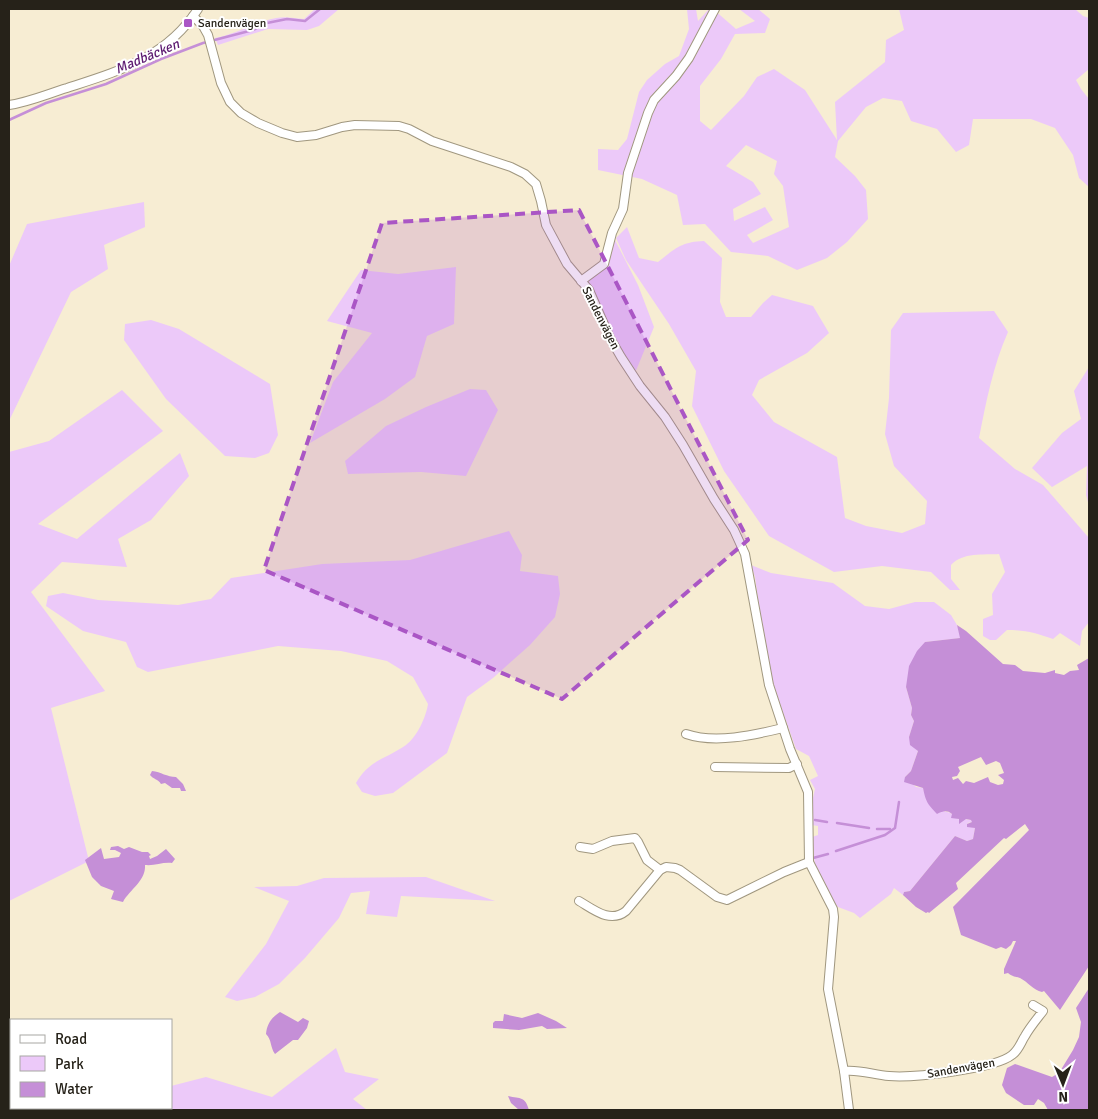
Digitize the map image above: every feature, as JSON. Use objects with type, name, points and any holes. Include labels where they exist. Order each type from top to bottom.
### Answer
[{"type":"street","points":[[9,104],[38,98],[112,74],[135,64],[164,46],[198,9]]},
{"type":"street","points":[[581,280],[604,264],[612,233],[623,209],[625,183],[643,125],[651,106],[690,58],[702,30],[714,9]]},
{"type":"street","name":"Sandenvägen","points":[[193,16],[203,26],[208,35],[221,83],[230,102],[241,113],[261,125],[282,133],[302,137],[355,125],[399,126],[432,141],[493,160],[525,174],[539,190],[549,231],[567,264],[589,290],[610,338],[631,373],[665,417],[683,445],[741,544],[749,572],[769,685],[783,728],[808,792],[810,862],[831,903],[834,914],[828,989],[844,1071],[849,1110]]},
{"type":"street","points":[[686,734],[711,739],[763,733],[783,728]]},
{"type":"street","points":[[716,767],[789,768],[797,764]]},
{"type":"street","points":[[580,847],[593,849],[612,841],[635,838],[647,860],[660,870]]},
{"type":"street","points":[[579,901],[610,917],[619,916],[626,911],[660,870],[666,868],[675,868],[686,874],[717,898],[726,900],[784,872],[810,862]]},
{"type":"street","name":"Sandenvägen","points":[[844,1071],[851,1070],[890,1076],[910,1076],[940,1073],[999,1062],[1012,1056],[1018,1050],[1025,1035],[1043,1012],[1033,1005]]},
{"type":"highlighted area","points":[[579,210],[748,540],[562,699],[264,570],[382,223]]},
{"type":"green space","points":[[315,9],[339,9],[319,26],[307,30],[268,29],[218,45],[215,38],[276,18],[304,19]]},
{"type":"green space","points":[[687,9],[696,9],[698,21],[709,9],[713,9],[736,29],[755,21],[739,9],[758,9],[770,19],[765,33],[735,34],[721,59],[700,86],[700,121],[711,130],[744,96],[757,77],[774,69],[805,90],[837,140],[835,102],[885,62],[886,40],[904,30],[899,9],[1075,9],[1083,16],[1089,18],[1089,69],[1076,80],[1089,99],[1089,187],[1079,178],[1073,155],[1055,128],[1031,119],[973,119],[969,145],[956,152],[937,129],[911,121],[902,101],[883,98],[866,107],[838,141],[835,157],[855,176],[866,190],[868,219],[847,242],[827,258],[797,270],[768,256],[731,252],[705,224],[683,225],[677,195],[642,179],[598,170],[598,149],[618,150],[627,139],[639,92],[647,80],[665,64],[679,56],[689,29]],"holes":[[[746,145],[777,161],[774,174],[783,186],[789,227],[753,243],[747,235],[773,220],[765,207],[734,221],[733,209],[761,194],[753,182],[726,166]]]},
{"type":"green space","points":[[144,202],[145,227],[104,245],[108,269],[71,292],[9,421],[9,266],[27,224]]},
{"type":"green space","points":[[627,227],[639,258],[658,262],[679,247],[704,241],[722,258],[720,302],[726,317],[751,317],[772,295],[813,306],[829,333],[807,353],[759,380],[752,395],[774,422],[837,457],[845,518],[866,526],[902,533],[925,524],[927,501],[894,466],[885,434],[889,398],[891,330],[903,313],[994,311],[1008,332],[994,371],[979,438],[1015,469],[1043,485],[1089,538],[1089,622],[1082,631],[1080,646],[1060,633],[1053,639],[1030,632],[1013,630],[1007,630],[996,640],[990,640],[983,636],[983,619],[993,615],[992,594],[1005,572],[999,554],[967,556],[956,561],[951,565],[951,579],[960,590],[950,590],[931,572],[882,566],[834,572],[769,536],[724,471],[692,406],[696,371],[669,324],[626,260],[616,238]]},
{"type":"green space","points":[[614,238],[638,285],[654,327],[635,373],[611,334],[588,279],[607,264]]},
{"type":"green space","points":[[456,267],[454,324],[427,336],[415,377],[385,399],[310,443],[333,382],[372,333],[327,321],[361,270],[398,274]]},
{"type":"green space","points":[[151,320],[179,329],[270,384],[278,435],[269,453],[255,458],[225,456],[166,399],[124,340],[125,324]]},
{"type":"green space","points":[[1089,367],[1089,506],[1086,495],[1087,466],[1052,487],[1032,468],[1062,433],[1081,419],[1074,391]]},
{"type":"green space","points":[[470,389],[486,390],[498,410],[466,476],[421,472],[348,474],[345,461],[386,426]]},
{"type":"green space","points":[[122,390],[163,431],[38,524],[77,539],[180,453],[189,476],[151,520],[118,539],[127,567],[62,562],[31,592],[105,691],[51,708],[89,861],[9,901],[9,452],[49,441]]},
{"type":"green space","points":[[509,531],[522,555],[520,571],[558,576],[560,594],[555,617],[530,645],[493,678],[467,697],[447,753],[393,793],[375,796],[362,792],[356,783],[366,769],[399,750],[414,737],[425,715],[428,704],[413,677],[387,661],[341,651],[278,646],[148,672],[137,667],[126,642],[83,631],[46,606],[48,596],[63,593],[98,600],[178,605],[211,599],[231,578],[322,564],[410,560]]},
{"type":"green space","points":[[751,565],[771,573],[833,583],[865,606],[889,609],[915,602],[934,602],[951,615],[957,625],[961,638],[925,642],[906,687],[912,708],[911,715],[914,721],[909,737],[918,751],[911,771],[905,777],[916,787],[923,788],[938,807],[960,820],[959,823],[965,819],[971,820],[973,822],[967,823],[975,828],[973,839],[967,841],[955,836],[910,891],[904,892],[903,895],[894,888],[891,894],[860,918],[854,913],[838,907],[815,866],[812,837],[818,835],[818,826],[812,825],[815,789],[810,780],[818,776],[809,756],[796,749],[774,687],[761,622],[755,577]]},
{"type":"green space","points":[[426,877],[495,901],[401,896],[397,917],[366,914],[370,891],[351,893],[339,918],[305,958],[279,984],[255,997],[237,1001],[225,997],[266,944],[289,901],[254,887],[297,886],[324,878]]},
{"type":"green space","points":[[336,1048],[345,1072],[379,1079],[353,1099],[367,1110],[139,1110],[172,1109],[172,1086],[206,1077],[272,1097]]},
{"type":"water","points":[[957,625],[1003,664],[1015,665],[1023,671],[1045,673],[1055,670],[1055,673],[1064,675],[1070,671],[1079,670],[1077,665],[1089,658],[1089,966],[1060,1010],[1044,991],[1036,990],[1020,978],[1008,973],[1004,974],[1004,969],[1016,941],[1013,941],[1006,949],[1001,947],[996,949],[961,935],[953,907],[1029,830],[1025,824],[1006,839],[1004,838],[956,883],[958,889],[929,913],[916,907],[903,895],[904,892],[910,891],[955,836],[967,841],[973,839],[975,828],[967,827],[967,824],[972,822],[971,820],[966,819],[959,824],[959,819],[951,818],[952,814],[948,812],[937,814],[927,802],[923,788],[904,782],[905,777],[911,771],[918,751],[910,745],[909,737],[914,721],[911,715],[912,708],[906,687],[909,666],[917,651],[925,642],[960,638]],"holes":[[[981,757],[986,765],[996,761],[1000,763],[1004,773],[998,775],[1004,780],[1003,784],[998,785],[990,782],[988,777],[974,783],[966,781],[963,784],[958,778],[953,780],[952,777],[957,776],[960,771],[958,767]]]},
{"type":"water","points":[[152,771],[176,777],[183,784],[186,791],[181,791],[180,788],[172,788],[165,783],[161,784],[150,775]]},
{"type":"water","points":[[118,846],[124,849],[129,847],[142,852],[148,852],[151,855],[149,856],[150,859],[166,849],[175,859],[172,863],[145,865],[143,876],[123,902],[111,899],[114,891],[101,886],[92,877],[85,860],[101,848],[104,859],[119,857],[121,853],[110,850],[111,847]]},
{"type":"water","points":[[1089,988],[1089,1110],[1048,1110],[1044,1103],[1038,1099],[1034,1105],[1024,1105],[1006,1093],[1002,1085],[1007,1068],[1015,1064],[1052,1077],[1059,1073],[1079,1037],[1081,1022],[1076,1008]]},
{"type":"water","points":[[280,1012],[298,1022],[303,1018],[309,1021],[307,1028],[298,1040],[293,1040],[275,1054],[266,1034],[270,1022]]},
{"type":"water","points":[[538,1013],[567,1028],[547,1029],[542,1026],[519,1030],[493,1028],[495,1021],[503,1021],[504,1014],[522,1018]]},
{"type":"water","points":[[508,1096],[524,1100],[529,1110],[519,1110],[511,1103]]},
{"type":"waterway","name":"Madbäcken","points":[[9,120],[46,103],[106,84],[161,59],[203,43],[253,30],[267,23],[287,19],[305,21],[320,9]]},
{"type":"waterway","points":[[836,851],[885,835],[895,828],[899,802]]},
{"type":"waterway","points":[[815,820],[827,822]]},
{"type":"waterway","points":[[837,823],[869,828]]},
{"type":"waterway","points":[[877,829],[890,829]]},
{"type":"waterway","points":[[813,858],[828,854]]},
{"type":"place","name":"Sandenvägen","points":[[188,23]]}]
